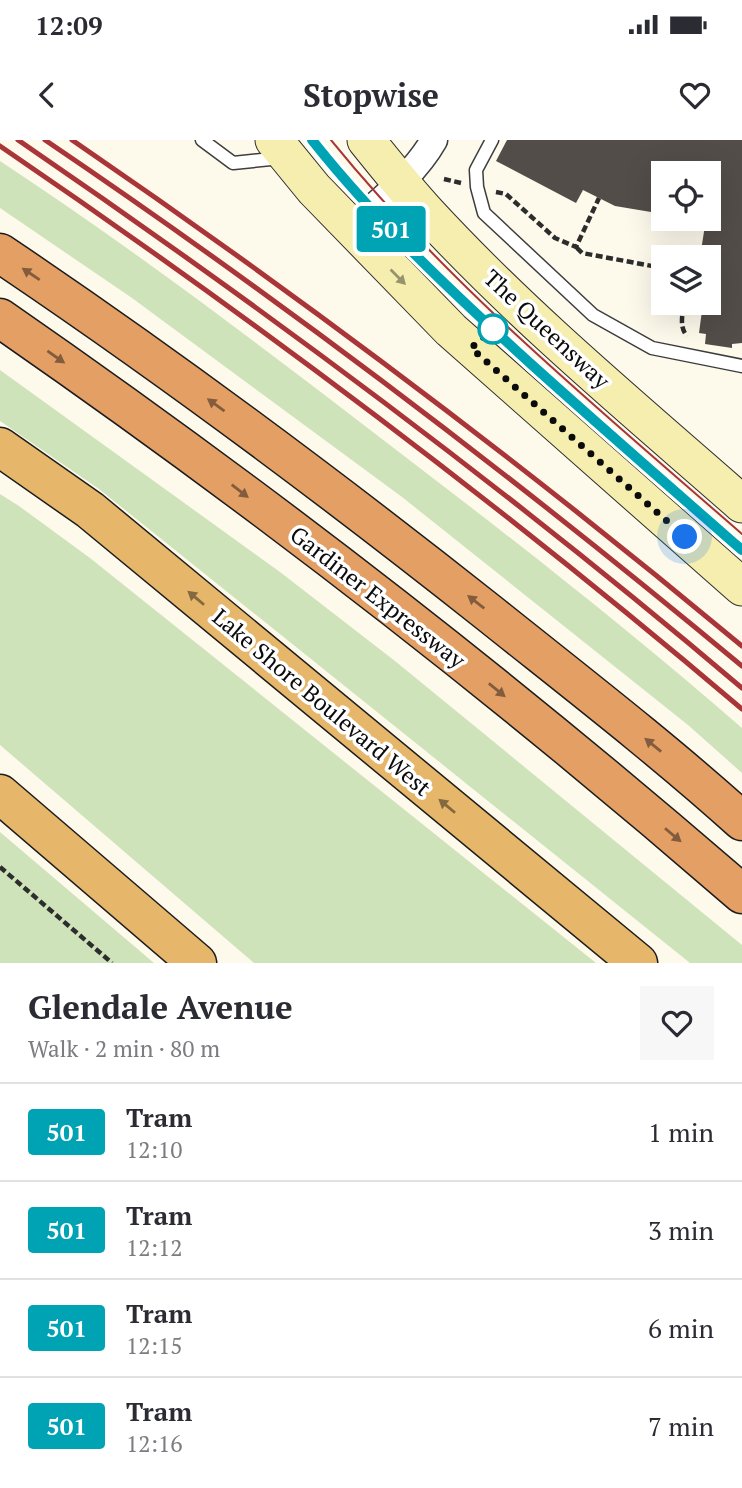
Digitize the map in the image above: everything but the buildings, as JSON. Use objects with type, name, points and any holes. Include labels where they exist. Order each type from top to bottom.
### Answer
[{"type":"highway","points":[[0,253],[106,325],[429,565],[554,664],[742,821]]},
{"type":"highway","name":"Gardiner Expressway","points":[[0,318],[220,475],[400,613],[528,715],[742,894]]},
{"type":"highway","name":"Lake Shore Boulevard West","points":[[0,447],[90,510],[638,963]]},
{"type":"highway","points":[[0,794],[197,963]]},
{"type":"main road","name":"The Queensway","points":[[366,140],[426,212],[490,278],[569,352],[742,504]]},
{"type":"main road","points":[[281,149],[351,228],[451,330],[742,587]]},
{"type":"street","points":[[351,228],[400,182],[434,140]]},
{"type":"lane","points":[[202,140],[233,163],[281,149]]},
{"type":"lane","points":[[492,140],[476,170],[477,187],[484,212],[593,315],[652,348],[742,366]]},
{"type":"path","points":[[444,179],[506,194],[555,239],[576,247],[582,253],[651,266]]},
{"type":"path","points":[[576,247],[599,198]]},
{"type":"path","points":[[682,315],[686,342]]},
{"type":"path","points":[[0,867],[112,963]]},
{"type":"green space","points":[[0,161],[145,261],[241,332],[473,509],[654,653],[742,728],[742,773],[688,725],[402,497],[132,298],[0,208]]},
{"type":"green space","points":[[0,370],[280,572],[395,661],[742,945],[742,963],[690,963],[99,489],[0,421]]},
{"type":"green space","points":[[0,494],[90,558],[596,963],[254,963],[0,745]]},
{"type":"green space","points":[[0,832],[154,963],[0,963]]},
{"type":"tram line","points":[[312,140],[372,209],[472,311],[742,550]]},
{"type":"tram line","name":"501","points":[[312,140],[386,223],[472,311],[742,550]]},
{"type":"tram line","points":[[331,140],[377,194],[476,297],[742,534]]},
{"type":"railway","points":[[18,140],[204,270],[387,405],[567,544],[742,688]]},
{"type":"railway","points":[[45,140],[224,265],[400,394],[572,528],[742,666]]},
{"type":"railway","points":[[72,140],[329,322],[413,385],[661,579],[742,646]]},
{"type":"railway","points":[[0,146],[191,280],[378,418],[562,561],[742,709]]},
{"type":"route","points":[[493,329],[471,348],[685,537]]}]
